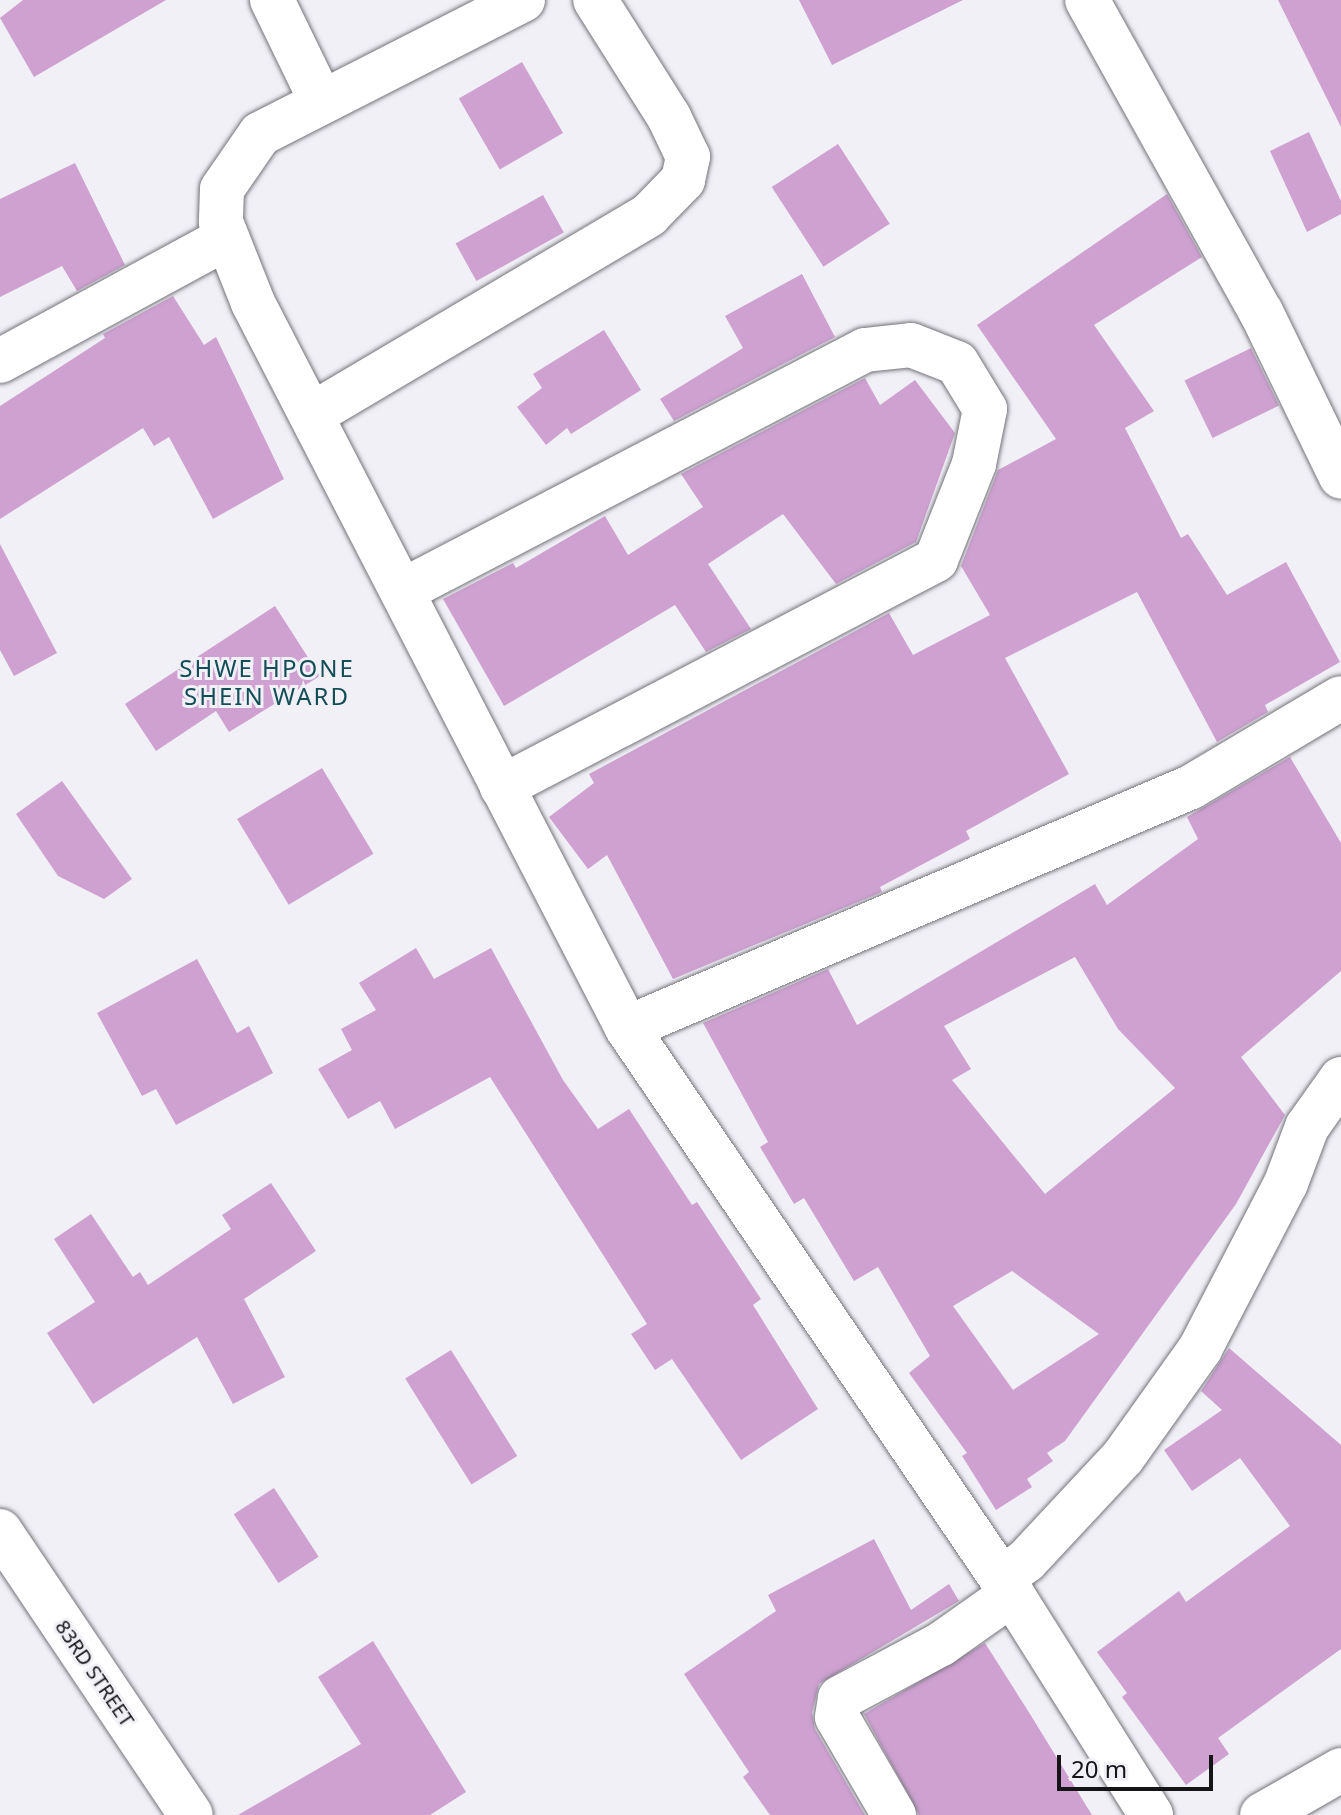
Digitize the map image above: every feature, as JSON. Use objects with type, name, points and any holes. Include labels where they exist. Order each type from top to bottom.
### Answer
[{"type":"street","points":[[272,0],[321,101]]},
{"type":"street","points":[[523,0],[260,134],[239,158],[222,189],[221,222],[253,303],[627,1028],[1006,1586],[1151,1815]]},
{"type":"street","points":[[311,415],[649,215],[683,180],[688,157],[669,117],[595,0]]},
{"type":"street","points":[[1087,0],[1261,312],[1341,477]]},
{"type":"street","points":[[0,361],[227,238]]},
{"type":"street","points":[[402,591],[865,350],[911,345],[957,363],[985,409],[974,464],[936,560],[502,787]]},
{"type":"street","points":[[627,1028],[1191,787],[1341,698]]},
{"type":"street","points":[[894,1815],[837,1717],[840,1698],[941,1644],[1006,1586],[1123,1457],[1200,1349],[1286,1183],[1307,1127],[1341,1079]]},
{"type":"street","name":"83RD STREET","points":[[0,1531],[191,1815]]},
{"type":"street","points":[[1262,1815],[1341,1770]]},
{"type":"building","points":[[23,0],[166,0],[34,77],[0,18]]},
{"type":"building","points":[[799,0],[963,0],[832,65]]},
{"type":"building","points":[[1278,0],[1341,0],[1341,127]]},
{"type":"building","points":[[522,62],[563,133],[500,170],[459,99]]},
{"type":"building","points":[[1309,132],[1341,201],[1341,214],[1307,232],[1270,151]]},
{"type":"building","points":[[838,144],[890,224],[823,267],[772,187]]},
{"type":"building","points":[[75,163],[125,265],[77,291],[62,266],[0,297],[0,199]]},
{"type":"building","points":[[1167,194],[1202,257],[1094,325],[1154,411],[1125,428],[1181,538],[1188,534],[1227,595],[1286,562],[1340,662],[1265,705],[1268,712],[1217,742],[1137,592],[1005,658],[1069,774],[966,831],[970,839],[880,887],[882,892],[673,979],[607,855],[588,869],[549,817],[594,783],[589,774],[889,613],[913,655],[990,615],[961,566],[998,470],[1056,439],[977,325]]},
{"type":"building","points":[[543,195],[564,233],[476,281],[456,243]]},
{"type":"building","points":[[802,274],[835,337],[674,421],[660,399],[743,348],[725,316]]},
{"type":"building","points":[[173,296],[204,345],[216,337],[284,479],[213,519],[169,437],[154,446],[143,428],[0,519],[0,406],[105,338],[103,334]]},
{"type":"building","points":[[604,330],[641,390],[571,434],[567,428],[546,445],[517,407],[542,388],[533,374]]},
{"type":"building","points":[[1251,348],[1279,406],[1213,438],[1184,380]]},
{"type":"building","points":[[865,378],[880,405],[915,380],[955,433],[916,542],[836,584],[783,514],[708,564],[751,629],[706,652],[675,605],[504,706],[443,599],[513,563],[516,568],[605,516],[628,555],[703,507],[681,474]]},
{"type":"building","points":[[0,544],[57,653],[14,676],[0,650]]},
{"type":"building","points":[[275,606],[320,676],[229,732],[216,711],[156,751],[125,704]]},
{"type":"building","points":[[1290,757],[1341,843],[1341,971],[1241,1057],[1285,1115],[1236,1204],[1065,1441],[1047,1453],[1053,1461],[1027,1479],[1032,1487],[996,1510],[962,1456],[967,1453],[909,1373],[930,1356],[878,1267],[854,1281],[804,1198],[794,1204],[760,1147],[768,1142],[703,1023],[828,969],[857,1025],[1095,884],[1107,905],[1198,839],[1187,817]],"holes":[[[1075,957],[1118,1029],[1175,1088],[1045,1194],[952,1080],[971,1069],[944,1026]],[[1012,1271],[1099,1334],[1013,1390],[953,1306]]]},
{"type":"building","points":[[322,768],[374,854],[289,905],[237,819]]},
{"type":"building","points":[[62,781],[132,879],[104,899],[58,876],[16,814]]},
{"type":"building","points":[[416,948],[434,979],[491,948],[563,1080],[598,1129],[629,1109],[692,1205],[697,1202],[761,1299],[753,1305],[818,1409],[741,1460],[672,1359],[655,1370],[631,1334],[647,1324],[490,1077],[395,1129],[380,1101],[348,1119],[318,1069],[352,1050],[341,1029],[376,1010],[359,983]]},
{"type":"building","points":[[197,959],[237,1033],[249,1026],[273,1073],[176,1125],[156,1089],[142,1096],[97,1013]]},
{"type":"building","points":[[271,1183],[316,1251],[244,1299],[285,1377],[233,1404],[197,1337],[93,1404],[47,1333],[95,1302],[54,1239],[91,1214],[133,1277],[140,1272],[148,1285],[231,1229],[222,1215]]},
{"type":"building","points":[[1229,1348],[1341,1445],[1341,1649],[1218,1738],[1229,1754],[1186,1785],[1122,1697],[1127,1693],[1097,1652],[1179,1591],[1186,1602],[1290,1526],[1240,1458],[1192,1491],[1164,1450],[1222,1410],[1201,1391]]},
{"type":"building","points":[[451,1350],[517,1456],[471,1485],[405,1379]]},
{"type":"building","points":[[274,1488],[319,1557],[278,1583],[234,1514]]},
{"type":"building","points":[[874,1539],[911,1610],[949,1584],[959,1601],[819,1684],[812,1713],[815,1729],[865,1815],[770,1815],[743,1777],[749,1772],[684,1674],[776,1611],[768,1595]]},
{"type":"building","points":[[373,1641],[466,1792],[430,1815],[238,1815],[361,1744],[318,1677]]},
{"type":"building","points":[[985,1643],[1092,1815],[919,1815],[864,1714]]},
{"type":"district","name":"SHWE HPONE SHEIN WARD","points":[[267,682]]}]
